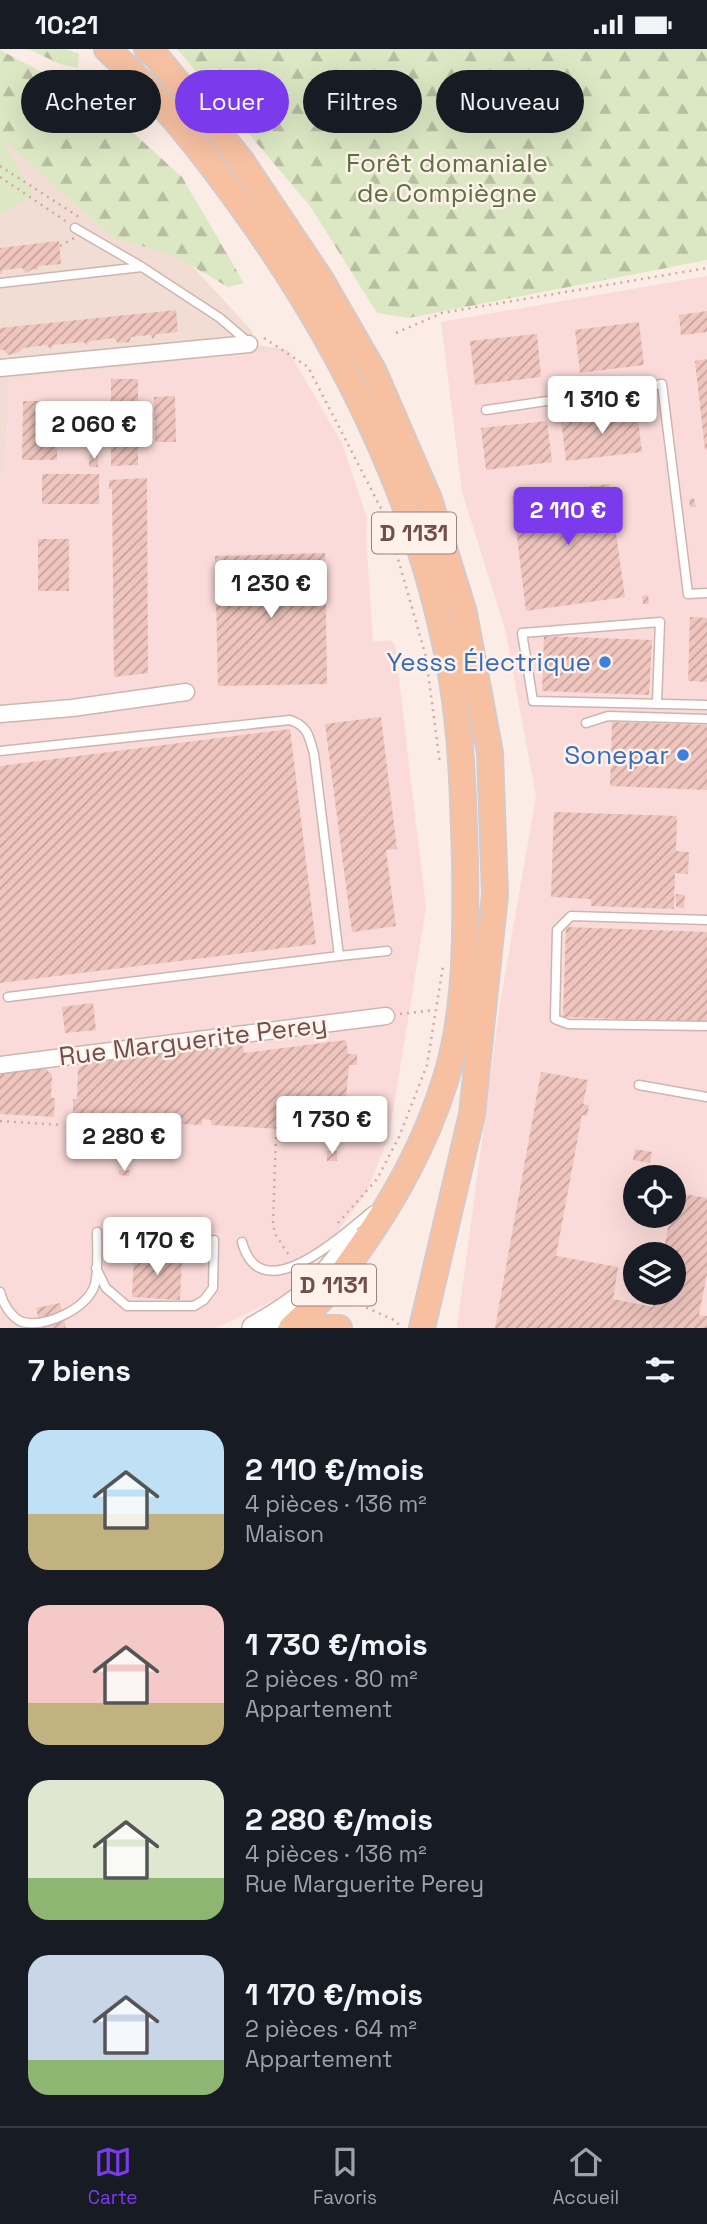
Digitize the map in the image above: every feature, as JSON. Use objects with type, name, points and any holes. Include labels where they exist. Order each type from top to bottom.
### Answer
[{"type":"main road","name":"D 1131","points":[[107,49],[163,103],[211,164],[264,236],[325,334],[365,410],[397,486],[435,601],[451,672],[462,749],[466,905],[459,1022],[446,1079],[427,1132],[401,1185],[370,1235],[329,1291],[291,1328]]},
{"type":"main road","name":"D 1131","points":[[146,49],[156,57],[240,159],[321,280],[374,372],[429,499],[464,613],[490,753],[495,895],[472,1114],[422,1328]]},
{"type":"main road","points":[[254,1328],[290,1307],[316,1286],[372,1212],[403,1159],[454,1042]]},
{"type":"main road","points":[[429,1300],[430,1328]]},
{"type":"main road","points":[[307,1328],[339,1328]]},
{"type":"street","points":[[0,368],[254,339]]},
{"type":"street","points":[[0,714],[72,708],[187,692]]},
{"type":"street","name":"Rue Marguerite Perey","points":[[0,1065],[386,1016]]},
{"type":"lane","points":[[75,227],[254,339]]},
{"type":"lane","points":[[0,283],[142,267]]},
{"type":"lane","points":[[486,410],[662,384],[688,594],[707,593]]},
{"type":"lane","points":[[657,702],[660,622],[522,633],[533,701],[707,705]]},
{"type":"lane","points":[[586,723],[608,716],[707,719]]},
{"type":"lane","points":[[0,751],[290,720],[302,724],[310,737],[314,754],[338,956]]},
{"type":"lane","points":[[707,920],[571,916],[557,930],[555,1019],[568,1024],[707,1026]]},
{"type":"lane","points":[[8,997],[387,951]]},
{"type":"lane","points":[[639,1085],[707,1097]]},
{"type":"lane","points":[[242,1242],[250,1261],[260,1270],[278,1272],[295,1266],[336,1240],[372,1212]]},
{"type":"lane","points":[[0,1292],[13,1316],[24,1324],[40,1325],[64,1318],[81,1306],[95,1286],[97,1232]]},
{"type":"lane","points":[[96,1268],[106,1288],[127,1306],[194,1306],[204,1300],[213,1288],[214,1240]]},
{"type":"path","points":[[0,166],[79,217]]},
{"type":"path","points":[[0,177],[75,227]]},
{"type":"path","points":[[396,333],[442,313],[707,268]]},
{"type":"path","points":[[254,339],[309,367],[387,520],[426,657],[442,772]]},
{"type":"path","points":[[333,1229],[377,1179],[399,1137],[426,1065],[444,965]]},
{"type":"path","points":[[386,1016],[436,1010]]},
{"type":"path","points":[[0,1121],[62,1125]]},
{"type":"path","points":[[276,1137],[273,1224],[275,1234],[295,1266]]},
{"type":"path","points":[[329,1291],[394,1321],[402,1328]]},
{"type":"shaded area","points":[[0,58],[21,81],[21,133],[69,133],[253,332],[250,344],[288,350],[10,380],[5,472],[0,473]]},
{"type":"shaded area","points":[[707,276],[707,1328],[457,1328],[500,1004],[536,796],[505,629],[462,492],[441,322]]},
{"type":"shaded area","points":[[288,350],[342,443],[367,518],[373,642],[391,640],[395,645],[426,908],[389,1136],[366,1193],[305,1276],[283,1296],[216,1328],[0,1328],[0,473],[5,472],[10,380]]},
{"type":"green space","points":[[28,49],[66,49],[79,54],[78,68],[60,64]]},
{"type":"green space","name":"Forêt domaniale de Compiègne","points":[[177,49],[707,49],[707,260],[409,318],[377,313],[310,206],[248,133],[289,133],[289,70],[195,70]]},
{"type":"green space","points":[[0,50],[38,70],[21,70],[21,133],[133,133],[182,177],[244,283],[228,287],[175,256],[113,237],[0,137]]},
{"type":"green space","points":[[2,138],[33,195],[0,213],[0,140]]},
{"type":"building","points":[[59,241],[61,264],[39,266],[37,270],[26,273],[22,268],[3,270],[0,275],[0,248]]},
{"type":"building","points":[[176,310],[178,332],[156,334],[153,339],[150,335],[131,337],[129,342],[118,343],[114,338],[90,341],[86,346],[84,342],[53,345],[51,350],[47,345],[23,348],[20,352],[8,355],[4,350],[0,350],[0,328]]},
{"type":"building","points":[[707,311],[707,332],[681,335],[679,315]]},
{"type":"building","points":[[639,322],[644,365],[580,373],[575,330]]},
{"type":"building","points":[[537,334],[541,377],[475,385],[470,341]]},
{"type":"building","points":[[707,359],[707,450],[705,450],[695,361]]},
{"type":"building","points":[[111,379],[138,379],[138,465],[111,466]]},
{"type":"building","points":[[175,396],[176,442],[155,442],[154,397]]},
{"type":"building","points":[[23,401],[57,401],[57,460],[22,460]]},
{"type":"building","points":[[637,411],[642,452],[566,461],[561,420]]},
{"type":"building","points":[[547,421],[552,462],[486,470],[481,428]]},
{"type":"building","points":[[89,455],[98,455],[98,467],[89,467]]},
{"type":"building","points":[[42,474],[99,474],[99,504],[42,504]]},
{"type":"building","points":[[147,478],[148,673],[114,677],[112,489],[109,489],[109,480]]},
{"type":"building","points":[[609,484],[625,597],[526,611],[512,496]]},
{"type":"building","points":[[694,498],[696,507],[690,507],[689,499]]},
{"type":"building","points":[[38,539],[69,539],[69,591],[38,591]]},
{"type":"building","points":[[325,553],[327,684],[218,686],[215,556]]},
{"type":"building","points":[[648,595],[649,604],[643,604],[642,596]]},
{"type":"building","points":[[690,617],[707,618],[707,682],[688,681]]},
{"type":"building","points":[[544,636],[652,640],[649,695],[542,691]]},
{"type":"building","points":[[381,717],[397,849],[386,850],[396,926],[352,932],[325,724]]},
{"type":"building","points":[[612,722],[707,725],[707,790],[610,786]]},
{"type":"building","points":[[290,729],[316,944],[0,983],[0,766]]},
{"type":"building","points":[[554,812],[677,816],[676,851],[689,852],[688,874],[675,873],[674,909],[591,906],[591,899],[551,897]]},
{"type":"building","points":[[676,894],[685,895],[684,908],[676,907]]},
{"type":"building","points":[[566,927],[707,932],[707,1022],[563,1017]]},
{"type":"building","points":[[93,1003],[96,1030],[65,1033],[62,1007]]},
{"type":"building","points":[[346,1040],[348,1054],[357,1054],[357,1065],[349,1065],[346,1098],[336,1129],[298,1127],[298,1130],[211,1125],[211,1120],[202,1119],[202,1125],[73,1118],[78,1069],[84,1063],[243,1042],[244,1053]]},
{"type":"building","points":[[45,1068],[52,1075],[54,1117],[0,1114],[0,1073]]},
{"type":"building","points":[[541,1072],[588,1080],[583,1104],[589,1105],[587,1116],[582,1115],[556,1256],[618,1267],[613,1299],[623,1301],[623,1305],[686,1305],[686,1242],[665,1242],[668,1228],[686,1228],[686,1194],[707,1198],[707,1274],[699,1315],[707,1316],[707,1328],[495,1328]]},
{"type":"building","points":[[635,1149],[652,1152],[650,1163],[633,1160]]},
{"type":"building","points":[[327,1151],[337,1151],[337,1161],[327,1161]]},
{"type":"building","points":[[119,1170],[130,1170],[129,1176],[119,1175]]},
{"type":"building","points":[[134,1254],[182,1257],[180,1300],[132,1297]]},
{"type":"building","points":[[60,1303],[66,1328],[41,1328],[36,1308]]},
{"type":"place","name":"Yesss Électrique","points":[[605,662]]},
{"type":"place","name":"Sonepar","points":[[683,755]]}]
